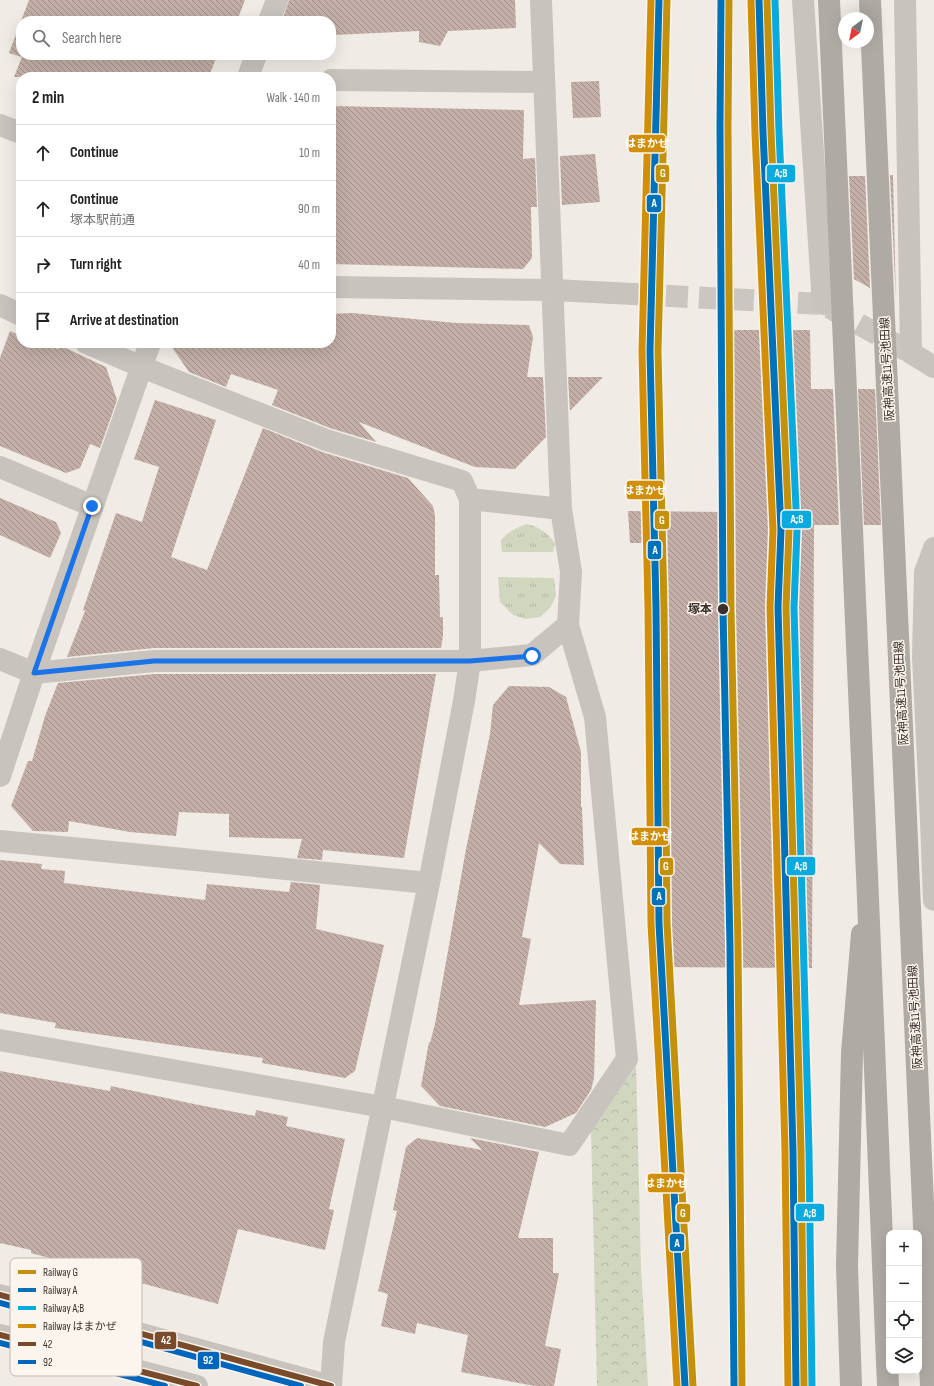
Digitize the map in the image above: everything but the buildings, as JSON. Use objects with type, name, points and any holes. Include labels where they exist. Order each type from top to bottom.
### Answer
[{"type":"highway","points":[[829,0],[888,1386]]},
{"type":"highway","name":"阪神高速11号池田線","points":[[870,0],[931,1386]]},
{"type":"highway","points":[[851,1386],[847,1266],[852,1053],[867,875]]},
{"type":"street","points":[[271,16],[277,0]]},
{"type":"street","points":[[0,1040],[383,1107],[569,1145],[627,1059],[595,717],[568,625],[571,572],[561,509],[540,0]]},
{"type":"street","points":[[803,0],[823,304]]},
{"type":"street","points":[[904,0],[911,353],[934,367]]},
{"type":"street","points":[[250,72],[254,60]]},
{"type":"street","points":[[336,80],[544,82]]},
{"type":"street","points":[[0,126],[16,131]]},
{"type":"street","points":[[336,287],[553,290],[633,294]]},
{"type":"street","points":[[0,305],[16,313]]},
{"type":"street","points":[[98,348],[326,440],[462,481],[470,499],[470,661],[463,709],[429,883],[334,1342],[331,1386],[142,1334]]},
{"type":"street","points":[[0,776],[34,673],[148,348]]},
{"type":"street","points":[[0,467],[92,506]]},
{"type":"street","points":[[470,499],[561,509]]},
{"type":"street","points":[[934,548],[925,572],[929,606],[923,658],[932,823],[934,900]]},
{"type":"street","points":[[0,659],[34,673],[154,661],[470,661],[532,656],[568,625]]},
{"type":"street","points":[[0,842],[429,883]]},
{"type":"street","points":[[0,1295],[10,1298]]},
{"type":"street","points":[[0,1335],[10,1338]]},
{"type":"street","points":[[142,1372],[197,1386]]},
{"type":"green space","points":[[527,524],[539,529],[549,536],[555,543],[553,552],[502,552],[501,540],[513,530]]},
{"type":"green space","points":[[498,577],[554,578],[556,595],[551,607],[540,617],[526,619],[513,615],[500,602]]},
{"type":"green space","points":[[636,1066],[641,1268],[648,1386],[597,1386],[591,1131]]},
{"type":"tunnel","points":[[633,294],[823,304],[911,353]]},
{"type":"railway","points":[[792,1386],[801,1151]]},
{"type":"rail line","name":"はまかぜ","points":[[651,0],[642,351],[648,607],[651,924],[677,1386]]},
{"type":"rail line","name":"A","points":[[659,0],[650,351],[656,607],[659,924],[685,1386]]},
{"type":"rail line","name":"G","points":[[667,0],[658,351],[664,607],[667,924],[693,1386]]},
{"type":"rail line","name":"A","points":[[721,0],[720,127],[723,610],[730,946],[734,1386]]},
{"type":"rail line","name":"G","points":[[729,0],[728,127],[731,610],[738,946],[742,1386]]},
{"type":"rail line","name":"はまかぜ","points":[[751,0],[755,133],[773,530],[770,607],[785,1151],[788,1386]]},
{"type":"rail line","name":"A","points":[[759,0],[763,132],[781,530],[778,607],[793,1151],[796,1386]]},
{"type":"rail line","name":"G","points":[[767,0],[771,132],[789,530],[786,607],[801,1151],[804,1386]]},
{"type":"rail line","name":"A;B","points":[[775,0],[779,132],[797,530],[794,607],[809,1151],[812,1386]]},
{"type":"transit line","name":"42","points":[[0,1295],[10,1298]]},
{"type":"transit line","name":"92","points":[[0,1303],[10,1306]]},
{"type":"transit line","name":"42","points":[[142,1334],[331,1386]]},
{"type":"transit line","name":"42","points":[[0,1335],[10,1338]]},
{"type":"transit line","name":"92","points":[[142,1342],[301,1386]]},
{"type":"transit line","name":"92","points":[[0,1343],[10,1346]]},
{"type":"transit line","name":"42","points":[[142,1372],[197,1386]]},
{"type":"transit line","name":"92","points":[[127,1376],[165,1386]]},
{"type":"place","name":"塚本","points":[[723,609]]},
{"type":"route","points":[[92,506],[34,673],[154,661],[470,661],[532,656]]}]
